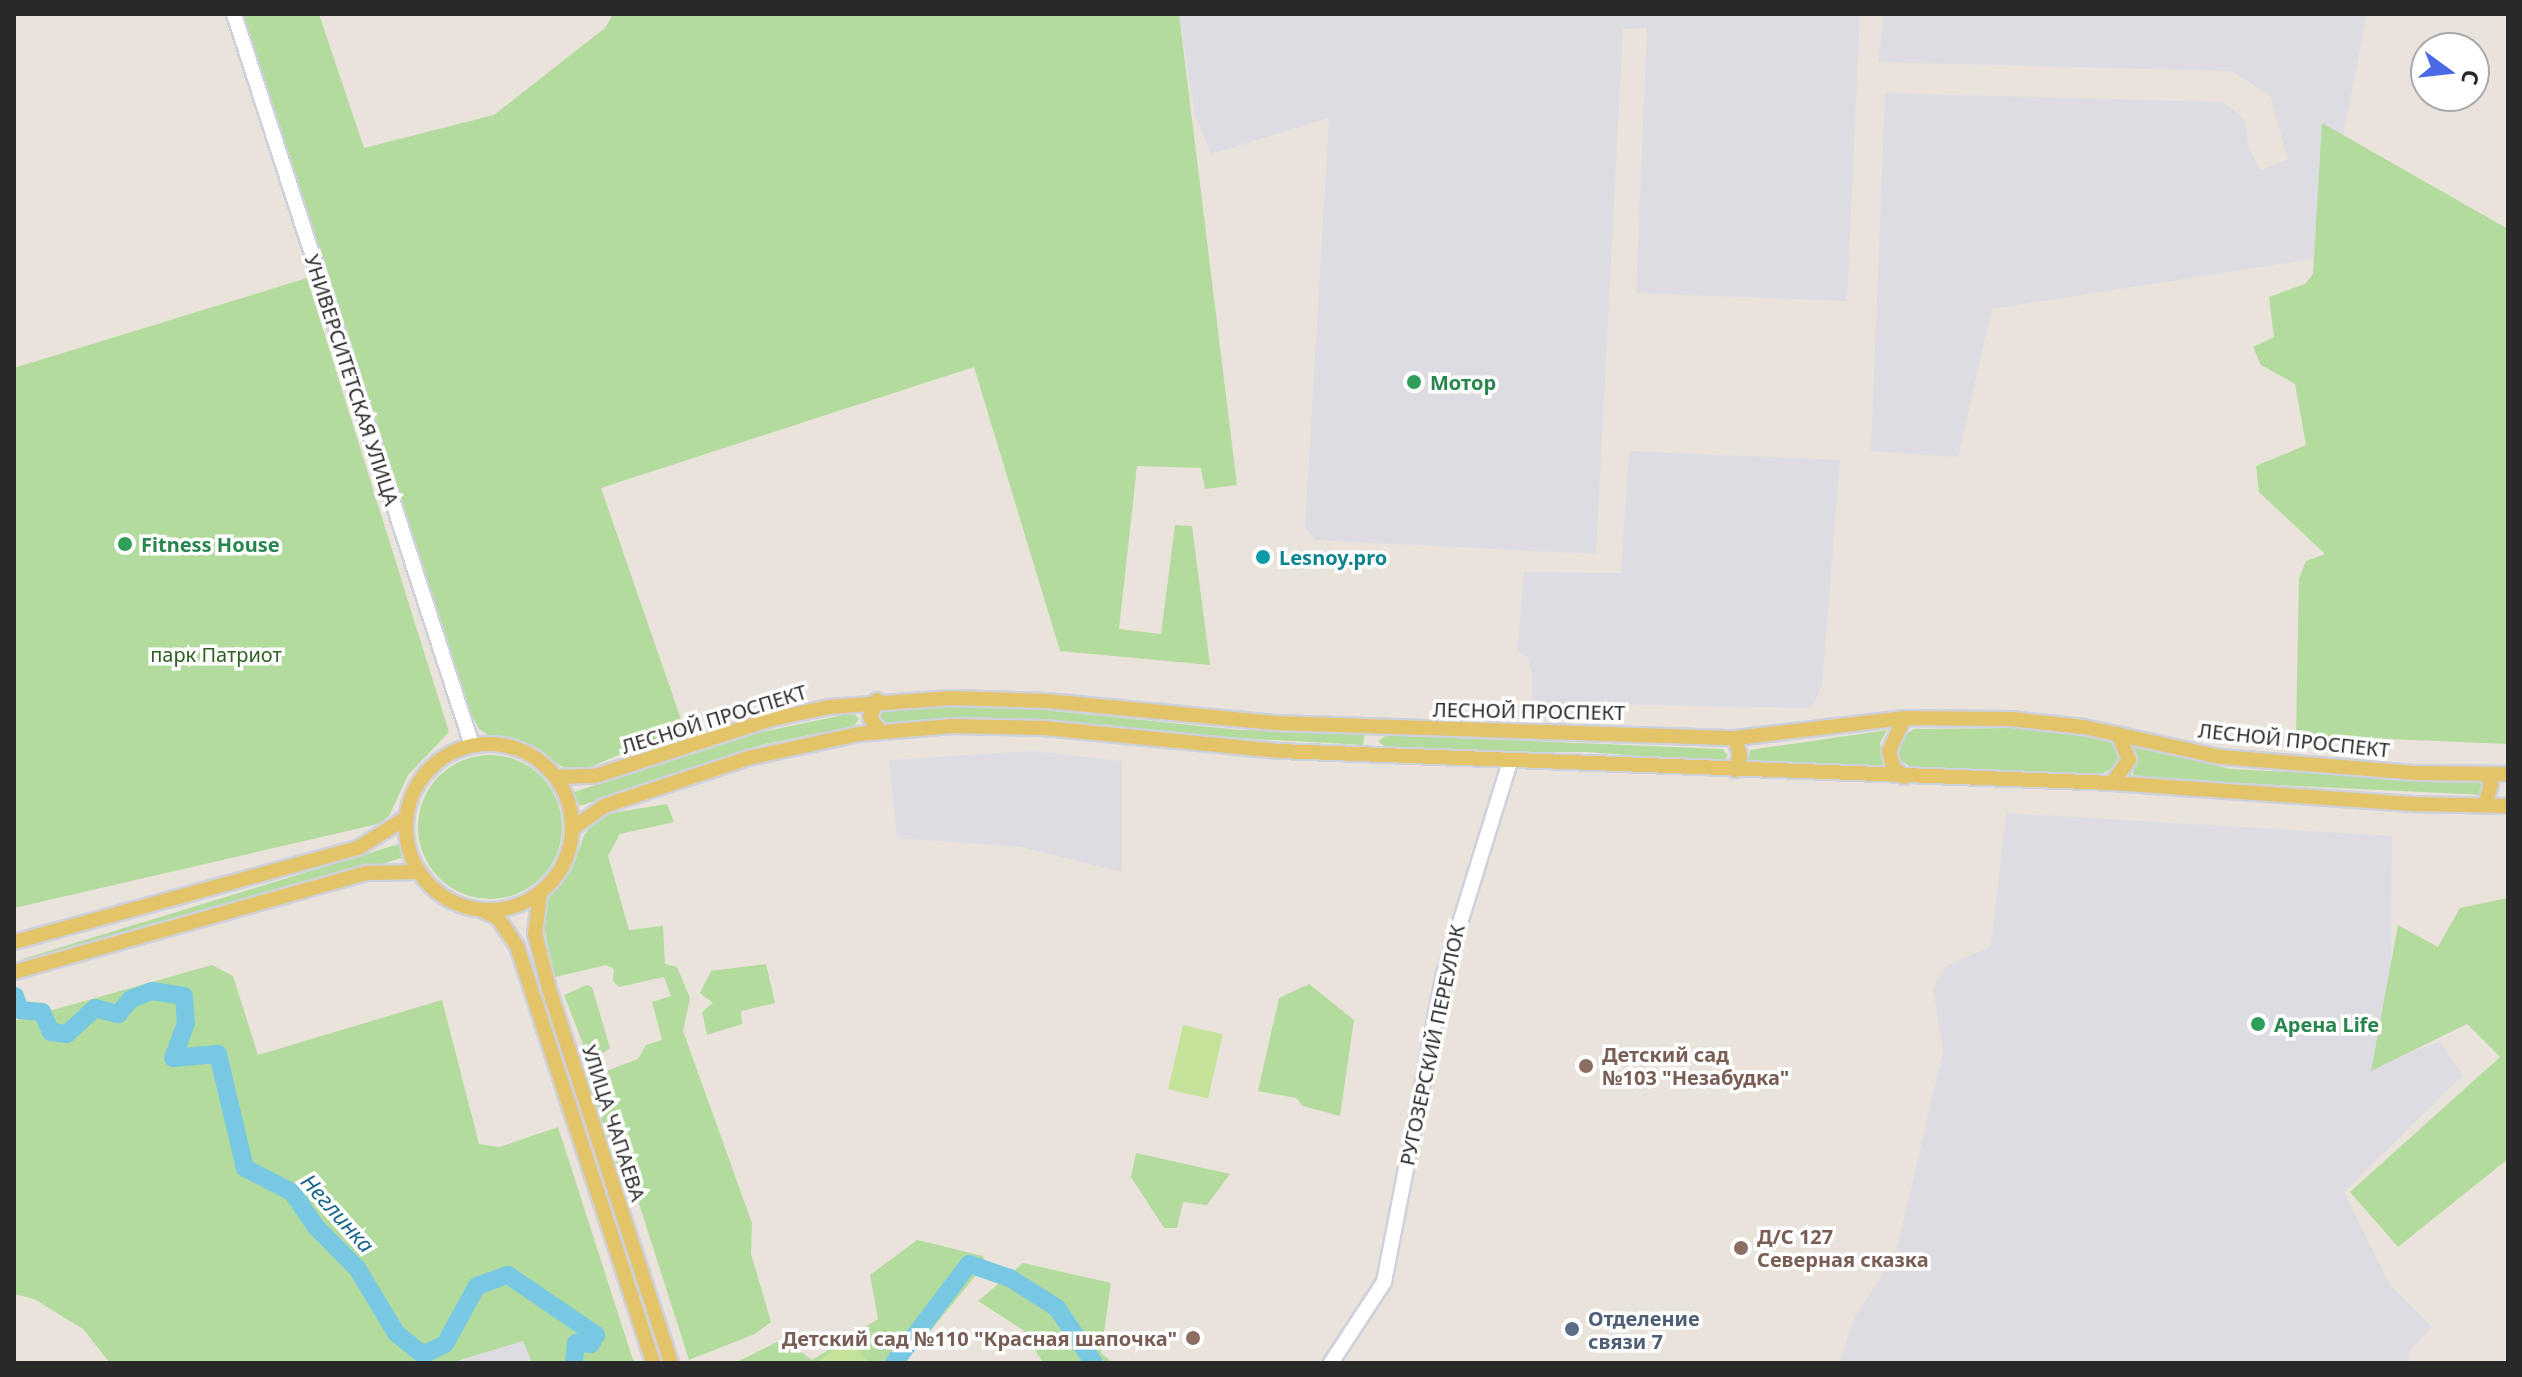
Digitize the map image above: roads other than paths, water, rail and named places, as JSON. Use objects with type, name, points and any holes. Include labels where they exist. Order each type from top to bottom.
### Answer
[{"type":"main road","name":"ЛЕСНОЙ ПРОСПЕКТ","points":[[557,777],[595,776],[772,719],[852,704],[877,700],[1023,699],[1223,720],[1735,738],[1904,718],[2011,719],[2118,734],[2221,757],[2508,774]]},
{"type":"main road","points":[[877,700],[870,717],[880,732]]},
{"type":"main road","points":[[852,704],[863,717],[859,734]]},
{"type":"main road","points":[[1904,718],[1889,751],[1893,767],[1904,777]]},
{"type":"main road","points":[[1376,726],[1368,737],[1376,754]]},
{"type":"main road","points":[[573,828],[604,806],[689,776],[859,734],[1044,728],[1238,749],[2112,783],[2508,806]]},
{"type":"main road","points":[[2112,783],[2129,760],[2118,734]]},
{"type":"main road","points":[[1735,738],[1740,756],[1735,770]]},
{"type":"main road","points":[[472,745],[519,749],[557,777],[569,801],[573,828],[558,875],[540,893],[513,906],[484,910],[449,900],[419,872],[407,838],[406,818],[411,798],[435,763],[472,745]]},
{"type":"main road","points":[[2485,805],[2491,784],[2487,774]]},
{"type":"main road","points":[[18,941],[358,848],[406,818]]},
{"type":"main road","points":[[20,970],[367,873],[419,872]]},
{"type":"main road","name":"УЛИЦА ЧАПАЕВА","points":[[540,893],[535,934],[549,989],[671,1363]]},
{"type":"main road","name":"УЛИЦА ЧАПАЕВА","points":[[484,910],[498,918],[517,946],[653,1363]]},
{"type":"street","name":"УНИВЕРСИТЕТСКАЯ УЛИЦА","points":[[234,14],[472,745]]},
{"type":"street","name":"РУГОЗЕРСКИЙ ПЕРЕУЛОК","points":[[1331,1363],[1384,1282],[1443,978],[1510,761]]},
{"type":"waterway","name":"Неглинка","points":[[15,996],[20,1010],[42,1012],[51,1032],[67,1034],[95,1008],[118,1014],[131,999],[152,991],[184,996],[186,1023],[173,1058],[218,1054],[245,1168],[292,1192],[316,1227],[357,1268],[396,1333],[423,1355],[445,1344],[477,1286],[508,1275],[596,1335],[591,1344],[576,1343],[574,1363]]},
{"type":"waterway","name":"Неглинка","points":[[894,1363],[969,1264],[1010,1278],[1057,1308],[1094,1363]]},
{"type":"place","name":"Мотор","points":[[1414,382]]},
{"type":"place","name":"Fitness House","points":[[125,544]]},
{"type":"place","name":"Lesnoy.pro","points":[[1263,557]]},
{"type":"place","name":"Арена Life","points":[[2258,1024]]},
{"type":"place","name":"Детский сад №103 \"Незабудка\"","points":[[1586,1066]]},
{"type":"place","name":"Д/С 127 Северная сказка","points":[[1741,1248]]},
{"type":"place","name":"Отделение связи 7","points":[[1572,1329]]},
{"type":"place","name":"Детский сад №110 \"Красная шапочка\"","points":[[1193,1338]]},
{"type":"park label","name":"парк Патриот","points":[[216,654]]}]
